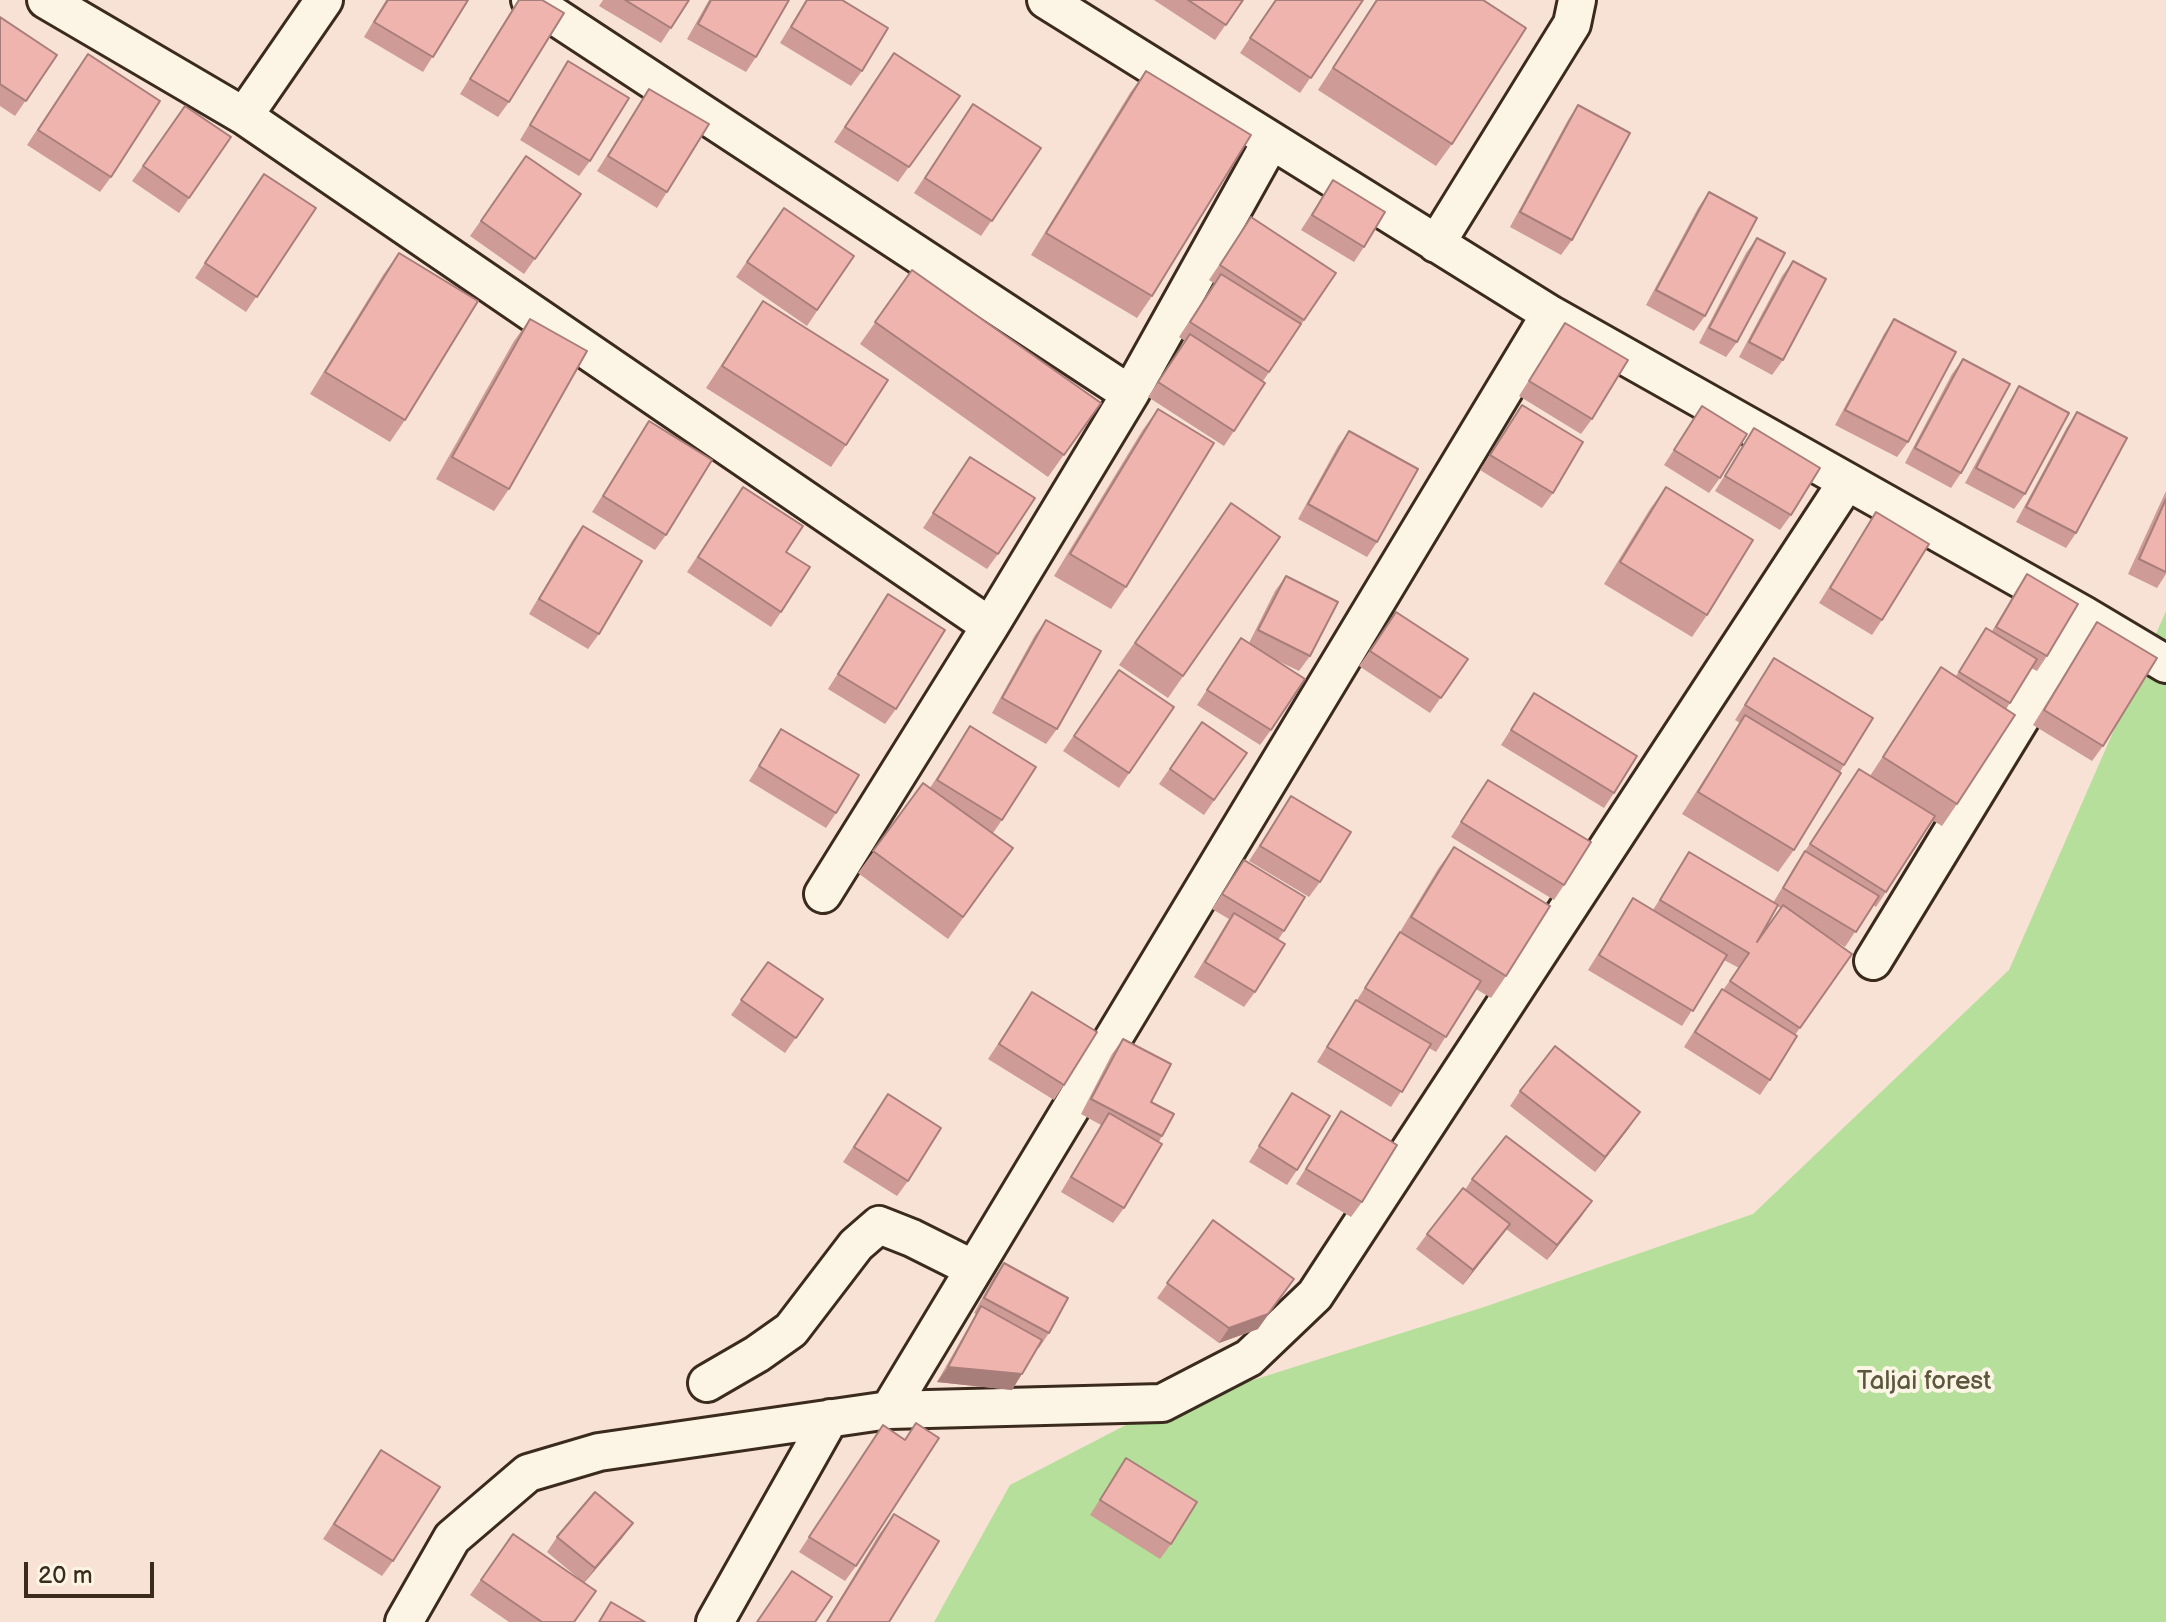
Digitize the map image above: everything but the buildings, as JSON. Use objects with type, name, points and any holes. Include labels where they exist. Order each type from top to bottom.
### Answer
[{"type":"street","points":[[46,0],[244,116],[990,626]]},
{"type":"street","points":[[244,116],[324,0]]},
{"type":"street","points":[[530,0],[1130,394]]},
{"type":"street","points":[[1046,0],[1550,314],[2166,664]]},
{"type":"street","points":[[1436,244],[1572,24],[1577,0]]},
{"type":"street","points":[[823,894],[1130,394],[1271,141]]},
{"type":"street","points":[[889,1410],[1550,314]]},
{"type":"street","points":[[404,1622],[452,1538],[528,1473],[599,1452],[889,1410],[1162,1403],[1249,1358],[1315,1295],[1846,483]]},
{"type":"street","points":[[1873,961],[2084,615]]},
{"type":"street","points":[[707,1383],[791,1330],[856,1245],[879,1225],[974,1269]]},
{"type":"street","points":[[715,1622],[830,1418]]},
{"type":"green space","name":"Taljai forest","points":[[2166,611],[2166,1622],[934,1622],[1010,1485],[1149,1413],[1484,1307],[1753,1214],[2009,970]]}]
